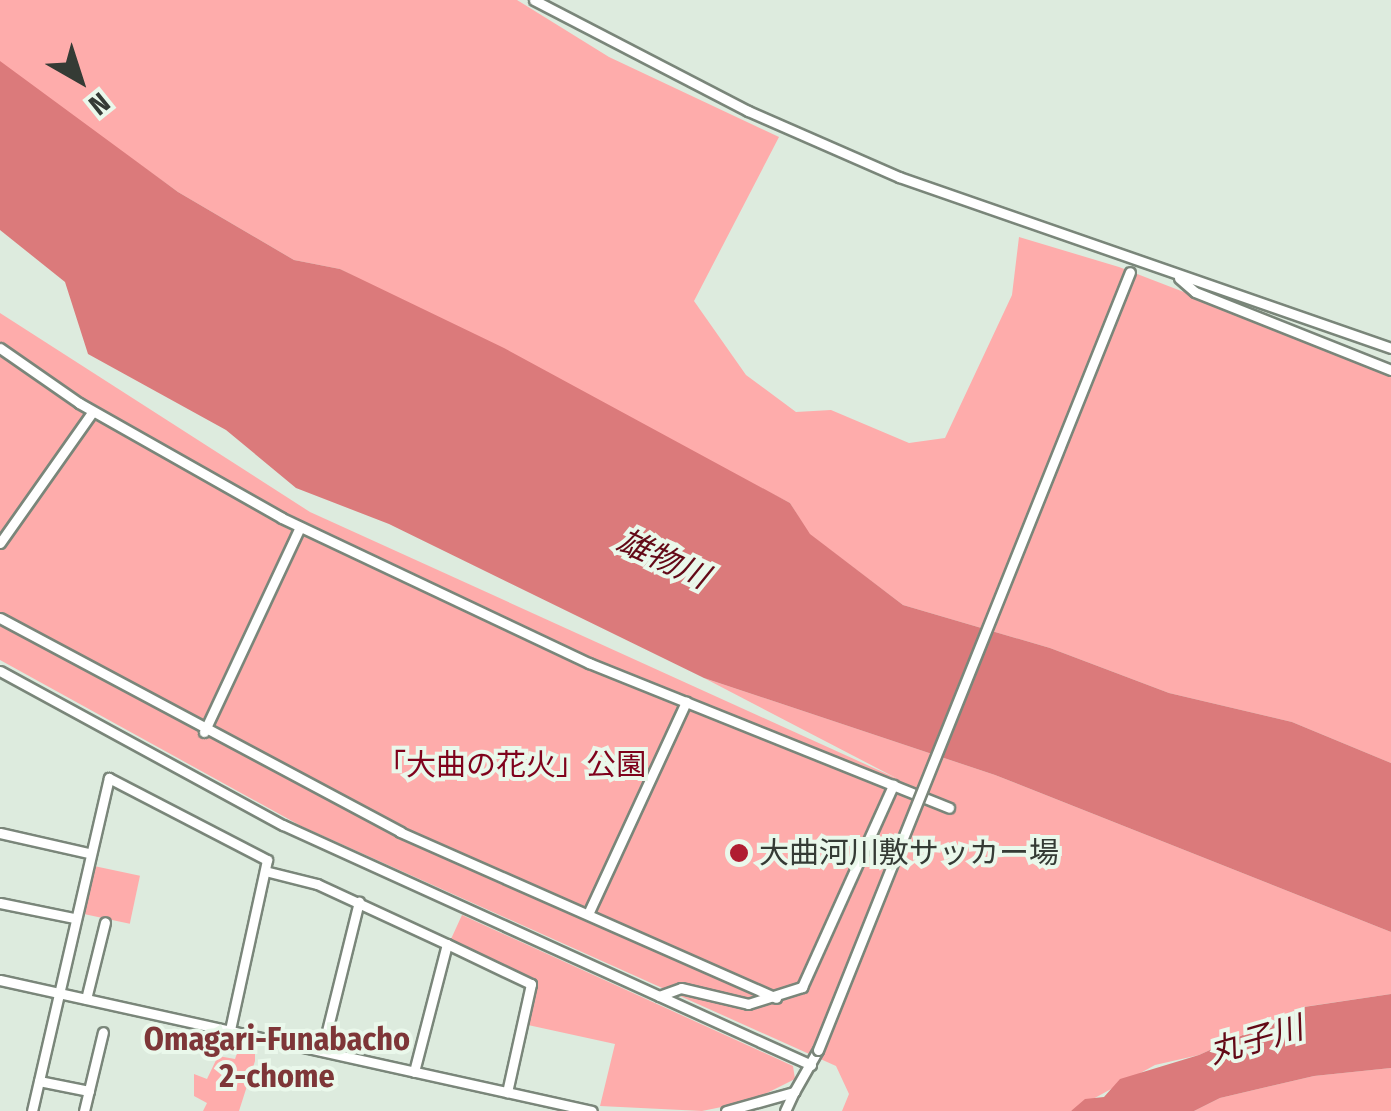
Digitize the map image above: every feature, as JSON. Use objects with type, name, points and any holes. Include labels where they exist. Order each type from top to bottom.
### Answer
[{"type":"street","points":[[534,0],[748,111],[899,177],[1391,348]]},
{"type":"street","points":[[785,1111],[818,1050],[1133,260]]},
{"type":"street","points":[[1172,273],[1195,292],[1391,370]]},
{"type":"street","points":[[0,348],[93,411],[300,526],[686,702],[949,808]]},
{"type":"street","points":[[0,544],[93,411]]},
{"type":"street","points":[[204,732],[300,526]]},
{"type":"street","points":[[0,618],[204,732],[400,832],[776,998]]},
{"type":"street","points":[[0,671],[283,826],[811,1064]]},
{"type":"street","points":[[588,914],[686,702]]},
{"type":"street","points":[[32,1111],[88,853],[109,778],[267,860],[230,1030]]},
{"type":"street","points":[[659,996],[681,988],[748,1004],[776,998],[812,976],[893,785]]},
{"type":"street","points":[[0,834],[88,853]]},
{"type":"street","points":[[264,871],[359,902],[531,984],[507,1092]]},
{"type":"street","points":[[322,1051],[359,902]]},
{"type":"street","points":[[0,903],[74,918]]},
{"type":"street","points":[[86,999],[105,922]]},
{"type":"street","points":[[414,1072],[447,944]]},
{"type":"street","points":[[0,980],[592,1111]]},
{"type":"street","points":[[84,1111],[103,1032]]},
{"type":"street","points":[[39,1081],[88,1091]]},
{"type":"street","points":[[726,1111],[794,1092]]},
{"type":"green space","points":[[0,0],[517,0],[609,57],[779,137],[694,301],[746,375],[796,412],[831,410],[909,443],[945,438],[1012,295],[1019,237],[1119,267],[1391,372],[1391,763],[1292,722],[1169,693],[1050,648],[903,605],[809,534],[790,503],[340,269],[294,260],[178,192],[0,64]]},
{"type":"green space","name":"「大曲の花火」公園","points":[[0,313],[310,512],[898,779],[704,678],[995,775],[1391,932],[1391,994],[1303,1007],[1199,1055],[1155,1065],[1071,1111],[842,1111],[849,1094],[836,1066],[301,826],[0,660]]},
{"type":"green space","points":[[94,866],[140,876],[130,924],[84,914]]},
{"type":"green space","points":[[462,915],[793,1066],[795,1079],[751,1101],[702,1111],[600,1106],[615,1044],[528,1025],[538,981],[451,939]]},
{"type":"green space","points":[[241,1042],[255,1046],[255,1061],[239,1111],[203,1111],[207,1103],[194,1096],[194,1074],[207,1079],[218,1056],[235,1059]]},
{"type":"green space","points":[[1391,1068],[1391,1111],[1194,1111],[1220,1098],[1314,1076]]},
{"type":"water","name":"雄物川","points":[[0,61],[178,192],[294,260],[340,269],[504,348],[790,503],[810,534],[903,605],[1050,648],[1169,693],[1292,722],[1391,763],[1391,932],[995,775],[704,678],[389,524],[296,488],[226,430],[88,354],[65,282],[0,230]]},
{"type":"water","name":"丸子川","points":[[1391,994],[1391,1068],[1314,1076],[1220,1098],[1194,1111],[1071,1111],[1085,1099],[1104,1097],[1120,1079],[1199,1055],[1304,1007]]},
{"type":"place","name":"大曲河川敷サッカー場","points":[[739,853]]},
{"type":"district","name":"Omagari-Funabacho 2-chome","points":[[277,1058]]}]
